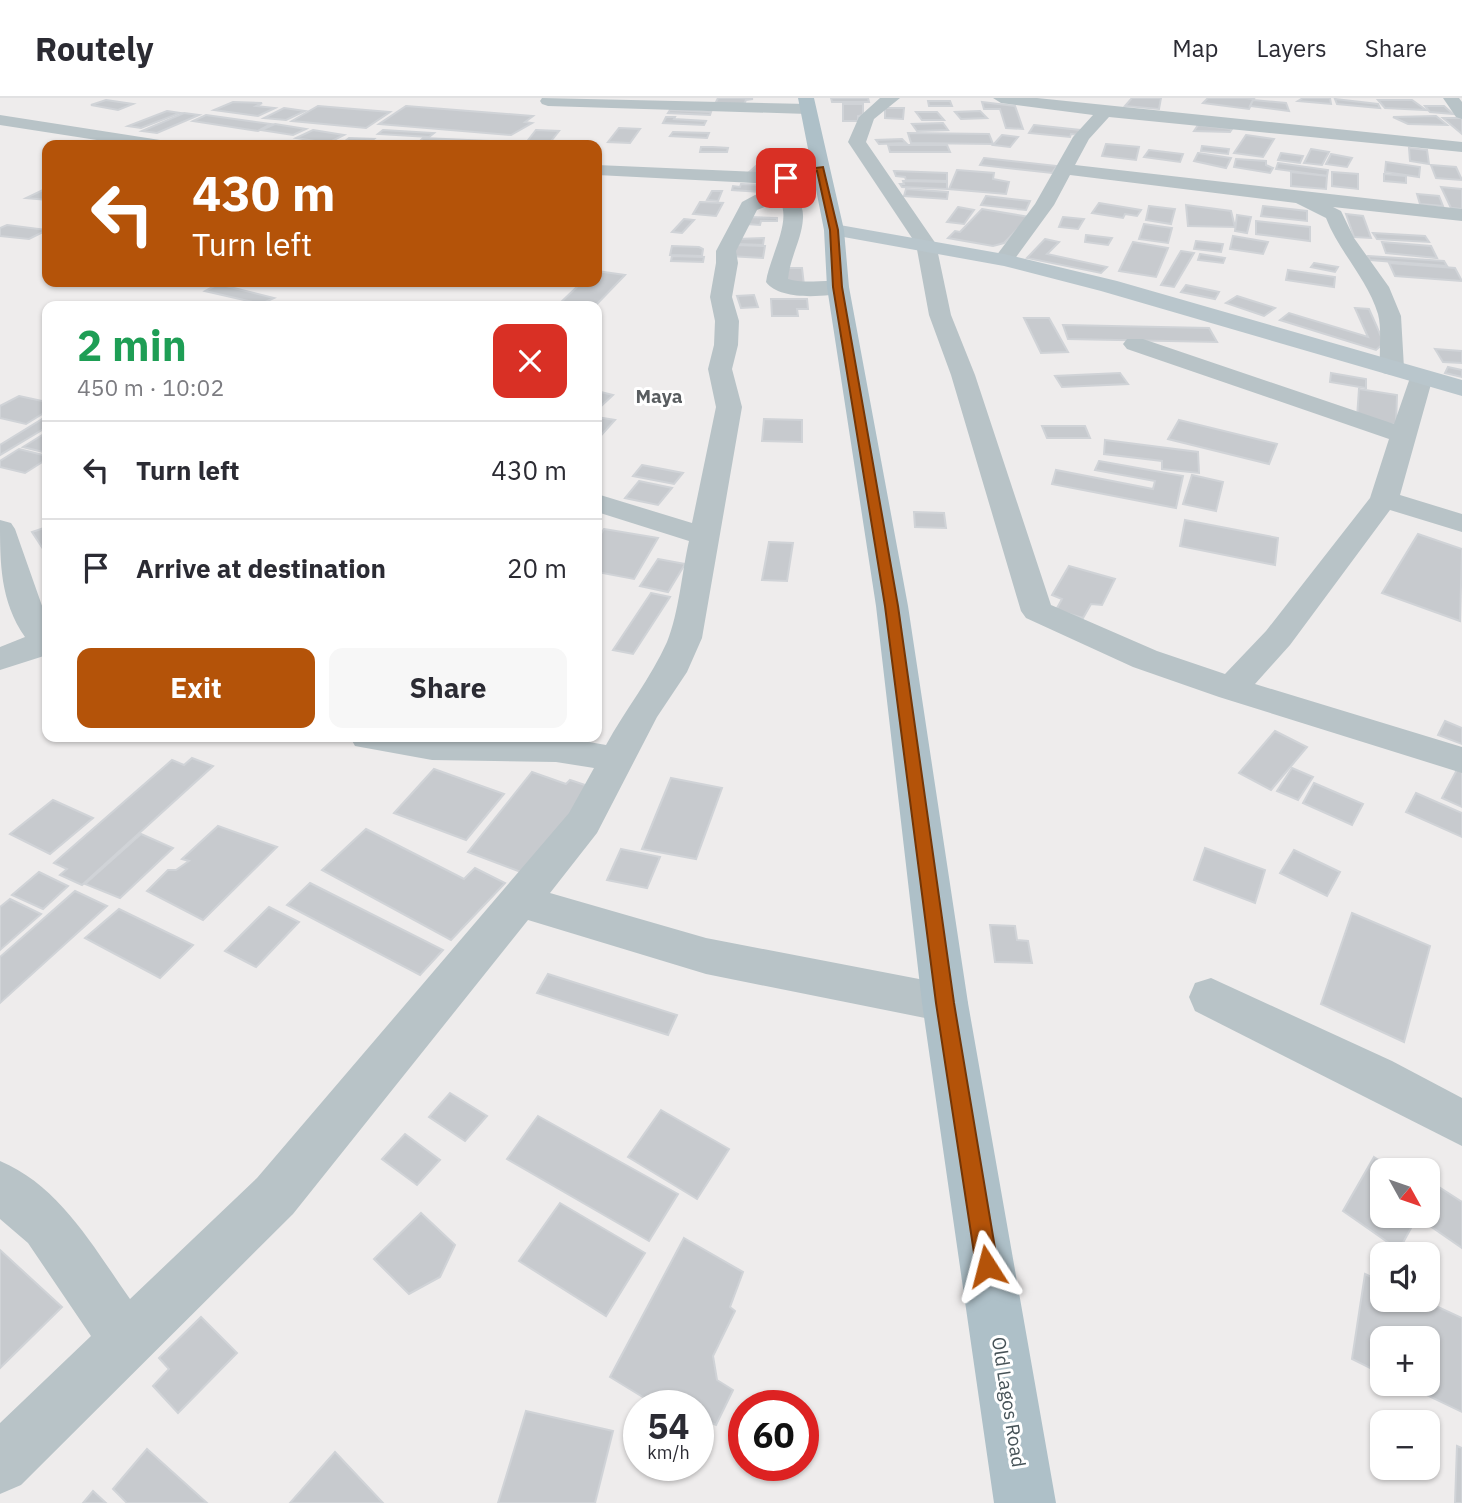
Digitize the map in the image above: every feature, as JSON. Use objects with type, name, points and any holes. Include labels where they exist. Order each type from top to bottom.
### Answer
[{"type":"main road","name":"Old Lagos Road","points":[[807,103],[797,180],[834,230],[838,287],[892,606],[945,1003],[1025,1503]]},
{"type":"street","points":[[892,98],[877,105],[869,114],[859,130],[857,142],[926,244],[940,315],[962,375],[1037,611],[1145,659],[1231,689],[1462,760]]},
{"type":"street","points":[[1000,98],[1105,112],[1462,147]]},
{"type":"street","points":[[1451,98],[1462,114]]},
{"type":"street","points":[[548,101],[807,103]]},
{"type":"street","points":[[1004,260],[1044,205],[1082,137],[1105,112]]},
{"type":"street","points":[[0,120],[128,140]]},
{"type":"street","points":[[1063,169],[1462,215]]},
{"type":"street","points":[[602,170],[797,180]]},
{"type":"street","points":[[392,742],[452,749],[577,750],[606,744],[641,714],[670,672],[685,638],[729,407],[720,369],[726,345],[727,321],[721,284],[727,263],[726,251],[749,206],[797,180]]},
{"type":"street","points":[[797,180],[791,200],[795,210],[791,236],[780,263],[777,282],[783,287],[838,287]]},
{"type":"street","points":[[1301,198],[1334,215],[1344,239],[1378,287],[1390,316],[1392,368]]},
{"type":"street","points":[[834,230],[926,244],[1122,289],[1462,387]]},
{"type":"street","points":[[727,263],[780,263]]},
{"type":"street","points":[[1135,344],[1227,373],[1312,407],[1404,435]]},
{"type":"street","points":[[1231,689],[1278,638],[1384,499],[1421,377]]},
{"type":"street","points":[[1384,499],[1462,523]]},
{"type":"street","points":[[602,505],[705,536]]},
{"type":"street","points":[[0,530],[32,623],[42,638]]},
{"type":"street","points":[[0,659],[42,644]]},
{"type":"street","points":[[532,749],[554,742]]},
{"type":"street","points":[[0,1464],[275,1196],[583,823],[606,744]]},
{"type":"street","points":[[519,901],[706,956],[945,1003]]},
{"type":"street","points":[[1211,997],[1375,1076],[1462,1123]]},
{"type":"street","points":[[0,1186],[46,1225],[127,1341]]},
{"type":"building","points":[[718,98],[753,99],[746,100],[744,104],[715,104]]},
{"type":"building","points":[[831,98],[868,98],[869,102],[832,102]]},
{"type":"building","points":[[1132,98],[1161,98],[1159,109],[1125,106]]},
{"type":"building","points":[[1208,98],[1254,99],[1249,109],[1203,103]]},
{"type":"building","points":[[1303,98],[1330,98],[1331,104],[1298,101]]},
{"type":"building","points":[[1335,99],[1378,104],[1380,108],[1337,104]]},
{"type":"building","points":[[106,100],[133,104],[118,110],[91,105]]},
{"type":"building","points":[[1253,100],[1286,103],[1289,111],[1250,106]]},
{"type":"building","points":[[1378,100],[1412,100],[1426,110],[1385,108]]},
{"type":"building","points":[[928,101],[950,101],[952,106],[929,106]]},
{"type":"building","points":[[233,102],[262,103],[256,106],[275,108],[258,116],[214,110]]},
{"type":"building","points":[[982,102],[1015,106],[1023,129],[1006,128],[1000,109],[984,109]]},
{"type":"building","points":[[843,104],[863,104],[863,115],[858,116],[858,121],[843,121]]},
{"type":"building","points":[[318,106],[390,112],[366,128],[292,121]]},
{"type":"building","points":[[406,106],[533,116],[525,122],[532,123],[511,135],[379,124]]},
{"type":"building","points":[[1425,106],[1444,106],[1453,114],[1430,112]]},
{"type":"building","points":[[284,108],[305,111],[286,120],[264,118]]},
{"type":"building","points":[[885,108],[904,108],[903,119],[885,118]]},
{"type":"building","points":[[670,110],[711,112],[710,115],[668,113]]},
{"type":"building","points":[[167,111],[180,113],[141,128],[128,126]]},
{"type":"building","points":[[980,111],[987,118],[961,119],[955,112]]},
{"type":"building","points":[[916,112],[937,112],[944,120],[922,120]]},
{"type":"building","points":[[184,113],[199,115],[157,133],[142,131]]},
{"type":"building","points":[[206,115],[271,124],[258,131],[193,121]]},
{"type":"building","points":[[1436,116],[1447,125],[1408,124],[1393,117]]},
{"type":"building","points":[[666,117],[706,121],[704,125],[663,123]]},
{"type":"building","points":[[1443,118],[1462,118],[1462,134]]},
{"type":"building","points":[[943,123],[948,130],[917,131],[912,124]]},
{"type":"building","points":[[275,124],[306,129],[293,135],[261,130]]},
{"type":"building","points":[[1034,125],[1080,130],[1079,135],[1071,134],[1070,137],[1029,133]]},
{"type":"building","points":[[1198,125],[1232,129],[1230,132],[1194,131]]},
{"type":"building","points":[[619,128],[640,129],[630,143],[608,142]]},
{"type":"building","points":[[313,130],[344,135],[334,140],[296,138]]},
{"type":"building","points":[[383,130],[434,133],[429,137],[378,134]]},
{"type":"building","points":[[536,130],[559,131],[552,140],[528,140]]},
{"type":"building","points":[[673,132],[709,133],[707,138],[670,136]]},
{"type":"building","points":[[908,133],[989,134],[993,144],[911,143]]},
{"type":"building","points":[[1002,135],[1018,137],[1010,147],[993,145]]},
{"type":"building","points":[[1246,135],[1274,139],[1263,157],[1234,153]]},
{"type":"building","points":[[349,138],[374,139],[373,140],[346,140]]},
{"type":"building","points":[[423,138],[466,140],[421,140]]},
{"type":"building","points":[[902,139],[906,143],[879,144],[876,140]]},
{"type":"building","points":[[1106,144],[1139,147],[1136,160],[1102,156]]},
{"type":"building","points":[[888,145],[947,145],[950,152],[890,152]]},
{"type":"building","points":[[1202,146],[1229,149],[1228,154],[1201,151]]},
{"type":"building","points":[[701,147],[728,148],[727,152],[700,152]]},
{"type":"building","points":[[1409,148],[1427,150],[1429,164],[1410,161]]},
{"type":"building","points":[[1311,149],[1329,152],[1322,165],[1304,163]]},
{"type":"building","points":[[1149,150],[1183,154],[1180,162],[1144,157]]},
{"type":"building","points":[[1198,153],[1231,158],[1226,168],[1194,161]]},
{"type":"building","points":[[1281,153],[1303,156],[1300,163],[1278,160]]},
{"type":"building","points":[[1331,154],[1352,158],[1347,167],[1326,164]]},
{"type":"building","points":[[767,155],[789,155],[790,161],[787,164],[767,163]]},
{"type":"building","points":[[984,158],[1057,166],[1052,173],[980,165]]},
{"type":"building","points":[[1236,159],[1266,161],[1266,165],[1273,168],[1270,173],[1234,167]]},
{"type":"building","points":[[1386,162],[1420,167],[1419,177],[1385,172]]},
{"type":"building","points":[[1278,163],[1328,170],[1327,176],[1276,169]]},
{"type":"building","points":[[757,165],[771,167],[769,174],[748,173]]},
{"type":"building","points":[[1431,165],[1456,167],[1462,180],[1436,178]]},
{"type":"building","points":[[957,170],[994,173],[993,179],[1009,182],[1006,194],[949,189]]},
{"type":"building","points":[[894,171],[947,173],[947,181],[906,180],[905,177],[896,176]]},
{"type":"building","points":[[1291,172],[1327,176],[1326,189],[1291,186]]},
{"type":"building","points":[[1332,172],[1358,174],[1358,189],[1332,186]]},
{"type":"building","points":[[1384,174],[1406,176],[1406,183],[1384,181]]},
{"type":"building","points":[[903,181],[947,182],[947,189],[902,187],[900,184],[904,184]]},
{"type":"building","points":[[741,184],[764,185],[761,192],[732,190],[733,186],[740,187]]},
{"type":"building","points":[[1441,187],[1462,189],[1462,209],[1451,208]]},
{"type":"building","points":[[906,189],[948,192],[947,199],[904,196]]},
{"type":"building","points":[[42,190],[42,200],[26,198]]},
{"type":"building","points":[[712,191],[722,191],[718,201],[707,200]]},
{"type":"building","points":[[1417,194],[1439,196],[1443,206],[1420,204]]},
{"type":"building","points":[[986,196],[1030,201],[1026,210],[981,205]]},
{"type":"building","points":[[700,202],[723,203],[716,216],[693,214]]},
{"type":"building","points":[[1099,203],[1141,210],[1137,216],[1125,214],[1123,218],[1092,213]]},
{"type":"building","points":[[1186,205],[1231,211],[1235,227],[1188,226]]},
{"type":"building","points":[[1149,206],[1175,209],[1171,224],[1146,220]]},
{"type":"building","points":[[1263,206],[1307,211],[1307,221],[1261,216]]},
{"type":"building","points":[[958,207],[974,210],[964,224],[947,222]]},
{"type":"building","points":[[982,209],[1029,217],[1004,243],[993,246],[948,238],[955,231],[960,232]]},
{"type":"building","points":[[1346,214],[1363,216],[1371,238],[1354,237]]},
{"type":"building","points":[[1237,215],[1251,217],[1247,233],[1235,231]]},
{"type":"building","points":[[748,217],[777,218],[777,221],[761,221],[760,225],[747,224]]},
{"type":"building","points":[[1063,217],[1084,219],[1078,229],[1059,227]]},
{"type":"building","points":[[684,219],[694,220],[682,233],[672,232]]},
{"type":"building","points":[[1256,221],[1310,227],[1310,241],[1256,234]]},
{"type":"building","points":[[1144,224],[1172,228],[1168,243],[1139,239]]},
{"type":"building","points":[[7,225],[42,229],[42,232],[29,239],[0,236],[0,228]]},
{"type":"building","points":[[1373,233],[1425,236],[1429,242],[1377,239]]},
{"type":"building","points":[[1086,235],[1112,238],[1108,245],[1085,242]]},
{"type":"building","points":[[1233,236],[1268,242],[1263,254],[1230,249]]},
{"type":"building","points":[[764,238],[763,245],[736,244],[737,239]]},
{"type":"building","points":[[1045,239],[1059,242],[1047,254],[1107,267],[1101,273],[1027,258]]},
{"type":"building","points":[[1196,241],[1223,244],[1221,252],[1194,249]]},
{"type":"building","points":[[1133,242],[1168,248],[1156,277],[1119,271]]},
{"type":"building","points":[[1382,242],[1431,246],[1437,258],[1386,253]]},
{"type":"building","points":[[736,245],[765,246],[763,258],[729,256]]},
{"type":"building","points":[[672,246],[699,247],[703,249],[702,256],[670,255]]},
{"type":"building","points":[[1181,251],[1194,253],[1174,287],[1161,285]]},
{"type":"building","points":[[1200,254],[1225,258],[1223,263],[1198,260]]},
{"type":"building","points":[[672,256],[704,257],[703,262],[671,261]]},
{"type":"building","points":[[1368,256],[1444,261],[1447,266],[1370,260]]},
{"type":"building","points":[[1314,263],[1338,267],[1335,272],[1311,267]]},
{"type":"building","points":[[1389,263],[1455,268],[1462,281],[1395,276]]},
{"type":"building","points":[[784,268],[802,268],[804,285],[786,285]]},
{"type":"building","points":[[1288,270],[1335,277],[1334,287],[1286,280]]},
{"type":"building","points":[[602,272],[625,275],[600,301],[562,301],[577,287],[602,287]]},
{"type":"building","points":[[1186,285],[1219,292],[1215,299],[1181,292]]},
{"type":"building","points":[[212,287],[230,287],[274,298],[268,301],[248,301],[205,291]]},
{"type":"building","points":[[754,295],[758,307],[741,308],[737,296]]},
{"type":"building","points":[[1237,296],[1275,308],[1264,316],[1226,303]]},
{"type":"building","points":[[771,299],[807,299],[808,309],[797,309],[798,316],[772,316]]},
{"type":"building","points":[[1355,308],[1369,309],[1384,343],[1376,350],[1280,320],[1289,313],[1368,337]]},
{"type":"building","points":[[1024,318],[1049,318],[1068,352],[1041,353]]},
{"type":"building","points":[[1063,325],[1209,328],[1217,342],[1068,339]]},
{"type":"building","points":[[1435,349],[1462,351],[1462,363],[1443,362]]},
{"type":"building","points":[[1448,367],[1462,370],[1462,377],[1445,373]]},
{"type":"building","points":[[1120,373],[1128,384],[1062,387],[1055,376]]},
{"type":"building","points":[[1331,373],[1366,379],[1366,388],[1330,382]]},
{"type":"building","points":[[1359,389],[1397,395],[1396,425],[1357,418]]},
{"type":"building","points":[[602,392],[613,395],[602,405]]},
{"type":"building","points":[[19,396],[42,401],[42,414],[26,424],[0,418],[0,406]]},
{"type":"building","points":[[602,418],[615,420],[602,434]]},
{"type":"building","points":[[42,419],[42,430],[0,455],[0,445]]},
{"type":"building","points":[[764,419],[802,420],[802,442],[762,441]]},
{"type":"building","points":[[1179,420],[1277,444],[1269,464],[1168,439]]},
{"type":"building","points":[[1042,426],[1085,426],[1090,438],[1047,438]]},
{"type":"building","points":[[42,435],[42,452],[23,447]]},
{"type":"building","points":[[1105,440],[1198,452],[1199,473],[1162,469],[1162,461],[1104,454]]},
{"type":"building","points":[[19,449],[42,455],[42,462],[25,473],[0,467],[0,461]]},
{"type":"building","points":[[1099,461],[1183,476],[1176,508],[1052,484],[1056,470],[1153,489],[1155,481],[1095,470]]},
{"type":"building","points":[[642,465],[683,473],[674,484],[633,476]]},
{"type":"building","points":[[1192,475],[1223,482],[1216,511],[1183,504]]},
{"type":"building","points":[[639,481],[672,488],[658,505],[625,498]]},
{"type":"building","points":[[914,512],[944,513],[946,528],[915,527]]},
{"type":"building","points":[[1185,520],[1278,538],[1275,565],[1180,546]]},
{"type":"building","points":[[42,529],[42,547],[32,532]]},
{"type":"building","points":[[604,529],[658,538],[634,579],[602,573]]},
{"type":"building","points":[[1418,534],[1462,549],[1460,621],[1382,593]]},
{"type":"building","points":[[769,542],[793,543],[787,581],[762,580]]},
{"type":"building","points":[[658,559],[685,564],[668,592],[640,586]]},
{"type":"building","points":[[1069,566],[1115,579],[1102,605],[1091,604],[1083,618],[1056,610],[1062,599],[1052,595]]},
{"type":"building","points":[[651,593],[670,597],[633,654],[613,650]]},
{"type":"building","points":[[1445,721],[1462,728],[1462,744],[1438,735]]},
{"type":"building","points":[[1275,731],[1307,747],[1271,790],[1239,773]]},
{"type":"building","points":[[192,758],[213,766],[82,885],[60,875],[67,869],[54,863],[172,760],[184,765]]},
{"type":"building","points":[[1459,766],[1462,768],[1462,807],[1442,798]]},
{"type":"building","points":[[1292,768],[1313,777],[1298,800],[1277,791]]},
{"type":"building","points":[[434,769],[504,794],[466,840],[394,813]]},
{"type":"building","points":[[532,772],[566,784],[570,780],[594,788],[529,875],[468,852]]},
{"type":"building","points":[[671,778],[722,788],[696,859],[642,849]]},
{"type":"building","points":[[1314,783],[1363,804],[1352,825],[1303,803]]},
{"type":"building","points":[[1416,793],[1462,813],[1462,837],[1406,812]]},
{"type":"building","points":[[53,800],[93,818],[50,854],[10,834]]},
{"type":"building","points":[[218,826],[277,847],[203,920],[147,891],[168,870],[176,870],[189,861],[182,859]]},
{"type":"building","points":[[366,829],[464,879],[475,868],[505,883],[451,940],[322,870]]},
{"type":"building","points":[[141,834],[173,848],[120,898],[85,884]]},
{"type":"building","points":[[1205,848],[1265,870],[1255,903],[1194,880]]},
{"type":"building","points":[[621,849],[660,857],[647,888],[607,880]]},
{"type":"building","points":[[1294,850],[1340,872],[1327,896],[1280,873]]},
{"type":"building","points":[[39,872],[68,886],[43,909],[12,895]]},
{"type":"building","points":[[310,883],[443,950],[420,975],[287,905]]},
{"type":"building","points":[[75,891],[107,906],[0,1003],[0,957]]},
{"type":"building","points":[[10,899],[41,914],[0,950],[0,907]]},
{"type":"building","points":[[269,907],[299,922],[256,967],[225,951]]},
{"type":"building","points":[[119,909],[193,945],[160,978],[85,938]]},
{"type":"building","points":[[1352,913],[1430,946],[1404,1042],[1321,1004]]},
{"type":"building","points":[[990,925],[1015,926],[1017,940],[1028,941],[1032,963],[995,962]]},
{"type":"building","points":[[548,974],[677,1015],[668,1035],[537,993]]},
{"type":"building","points":[[450,1093],[487,1116],[465,1141],[429,1117]]},
{"type":"building","points":[[661,1110],[729,1149],[697,1199],[628,1157]]},
{"type":"building","points":[[538,1116],[678,1194],[649,1241],[507,1159]]},
{"type":"building","points":[[405,1134],[440,1160],[417,1185],[382,1159]]},
{"type":"building","points":[[1370,1164],[1370,1228],[1411,1228],[1403,1242],[1388,1242],[1343,1211]]},
{"type":"building","points":[[1440,1188],[1462,1202],[1462,1248],[1433,1228],[1440,1228]]},
{"type":"building","points":[[560,1203],[645,1253],[606,1316],[519,1261]]},
{"type":"building","points":[[421,1213],[455,1245],[440,1277],[409,1294],[374,1259]]},
{"type":"building","points":[[684,1238],[743,1272],[730,1307],[735,1311],[713,1356],[717,1380],[733,1390],[728,1390],[728,1400],[716,1425],[714,1390],[631,1390],[610,1377]]},
{"type":"building","points":[[0,1250],[62,1307],[0,1368]]},
{"type":"building","points":[[1365,1274],[1370,1276],[1370,1312],[1440,1312],[1440,1308],[1462,1318],[1462,1412],[1429,1396],[1440,1396],[1440,1326],[1370,1326],[1370,1368],[1352,1359]]},
{"type":"building","points":[[201,1317],[237,1353],[178,1413],[153,1386],[169,1369],[159,1358]]},
{"type":"building","points":[[526,1411],[613,1431],[595,1503],[498,1503]]},
{"type":"building","points":[[1457,1446],[1462,1448],[1462,1503],[1455,1503]]},
{"type":"building","points":[[147,1449],[207,1503],[127,1503],[113,1489]]},
{"type":"building","points":[[335,1452],[383,1503],[290,1503]]},
{"type":"building","points":[[93,1491],[106,1503],[83,1503]]},
{"type":"district","name":"Maya","points":[[659,396]]},
{"type":"route","points":[[786,178],[794,173],[821,169],[834,230],[838,287],[892,606],[945,1003],[987,1266]]}]
